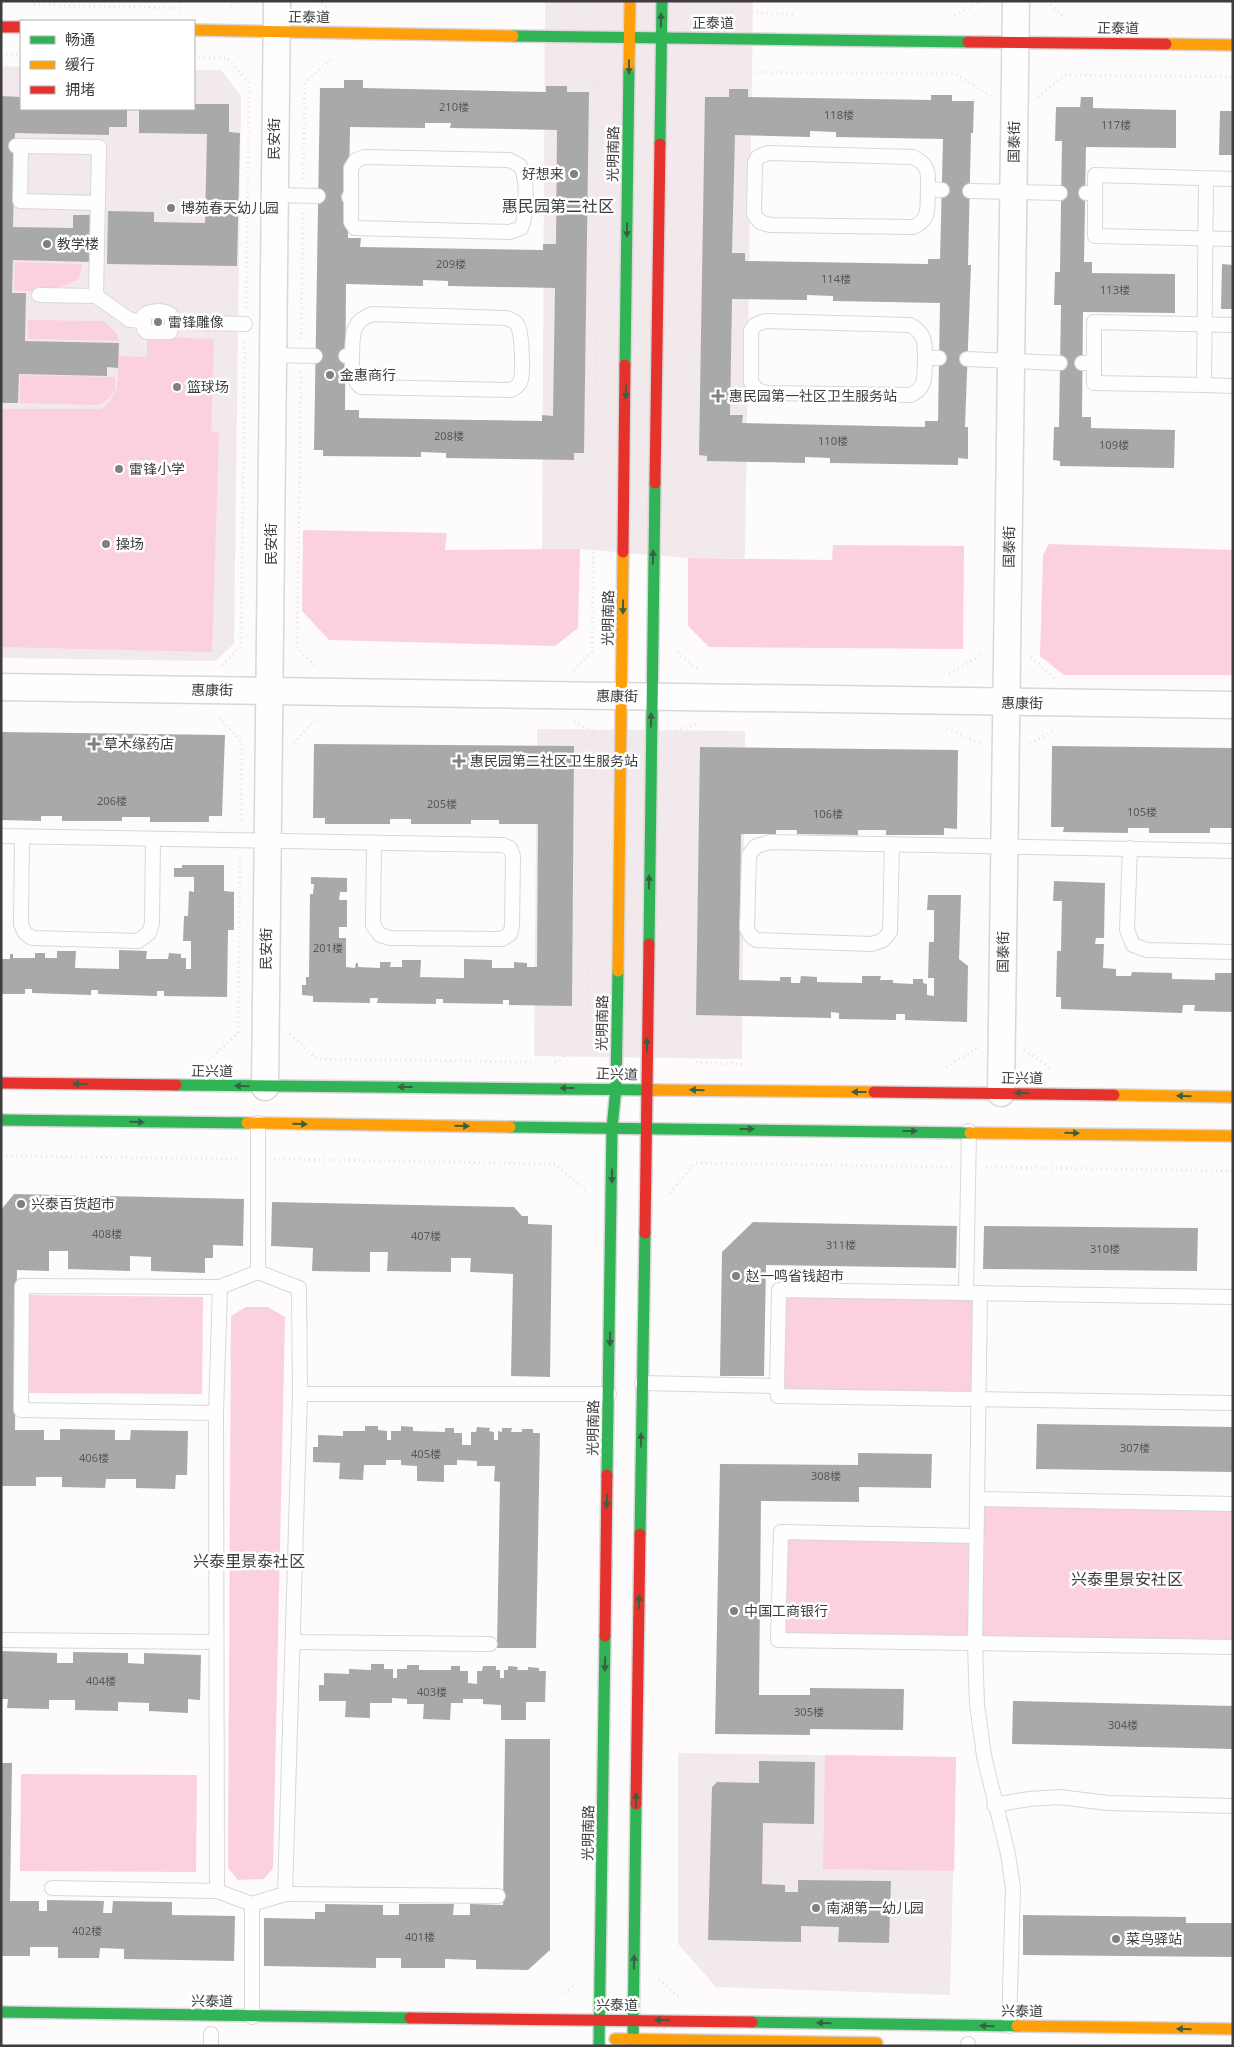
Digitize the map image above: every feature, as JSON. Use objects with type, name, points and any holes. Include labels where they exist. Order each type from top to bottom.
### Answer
[{"type":"main road","name":"光明南路","points":[[596,2041],[600,2020],[612,1128],[616,1088],[630,1]]},
{"type":"main road","points":[[633,2043],[662,1]]},
{"type":"main road","points":[[1,27],[20,27]]},
{"type":"main road","name":"正泰道","points":[[195,30],[661,39],[1233,45]]},
{"type":"main road","name":"正兴道","points":[[1,1083],[265,1087],[616,1088],[647,1090],[1233,1097]]},
{"type":"main road","points":[[1,1120],[969,1131],[1233,1136]]},
{"type":"main road","name":"兴泰道","points":[[1,2012],[252,2017],[633,2020],[1233,2029]]},
{"type":"main road","points":[[596,2041],[633,2043],[889,2043]]},
{"type":"street","name":"民安街","points":[[265,1087],[276,1]]},
{"type":"street","name":"国泰街","points":[[1001,1093],[1016,1]]},
{"type":"street","name":"惠康街","points":[[1,687],[1233,705]]},
{"type":"lane","points":[[96,296],[98,202],[99,147],[19,146],[20,201],[98,202]]},
{"type":"lane","points":[[768,153],[913,157],[922,161],[935,190],[927,216],[922,224],[913,227],[770,225],[760,222],[754,214],[755,163],[758,156],[768,153]]},
{"type":"lane","points":[[365,157],[509,160],[519,165],[525,175],[525,220],[521,228],[510,232],[355,228],[351,222],[350,197],[351,168],[356,160],[365,157]]},
{"type":"lane","points":[[1233,179],[1095,175],[1090,193],[1095,236],[1233,239]]},
{"type":"lane","points":[[1204,385],[1207,238],[1206,178]]},
{"type":"lane","points":[[970,191],[1060,193]]},
{"type":"lane","points":[[273,195],[318,196]]},
{"type":"lane","points":[[39,295],[96,296],[130,320],[144,321],[144,314],[148,311],[167,312],[170,314],[172,322],[246,324]]},
{"type":"lane","points":[[373,314],[506,318],[514,321],[519,327],[521,335],[521,379],[518,386],[511,390],[361,387],[355,382],[349,356],[354,330],[357,323],[364,316],[373,314]]},
{"type":"lane","points":[[765,321],[910,325],[918,329],[925,339],[932,358],[923,384],[918,392],[910,395],[767,393],[757,390],[751,382],[751,331],[755,325],[765,321]]},
{"type":"lane","points":[[1233,325],[1094,322],[1088,363],[1094,383],[1233,386]]},
{"type":"lane","points":[[272,355],[308,356]]},
{"type":"lane","points":[[968,359],[1060,363]]},
{"type":"lane","points":[[1,836],[503,845],[510,848],[513,856],[512,926],[510,934],[502,939],[390,938],[380,935],[373,925],[374,843]]},
{"type":"lane","points":[[22,836],[21,924],[25,933],[32,938],[138,941],[149,933],[152,923],[153,840]]},
{"type":"lane","points":[[892,844],[890,932],[883,940],[872,944],[756,940],[751,936],[748,928],[749,855],[756,846],[770,842],[892,844],[1004,846],[1130,848],[1233,851]]},
{"type":"lane","points":[[1130,848],[1128,930],[1133,946],[1147,950],[1233,952]]},
{"type":"lane","points":[[258,1123],[258,1272]]},
{"type":"lane","points":[[969,1131],[978,1399],[975,1644],[978,1713],[984,1756],[994,1805],[1008,1854],[1013,1888],[1008,2026]]},
{"type":"lane","points":[[216,1414],[21,1410],[22,1286],[220,1287],[258,1272],[299,1288],[300,1394],[286,1894]]},
{"type":"lane","points":[[217,1891],[216,1414],[220,1287]]},
{"type":"lane","points":[[1233,1298],[779,1290],[777,1386],[778,1396],[1233,1403]]},
{"type":"lane","points":[[642,1383],[777,1386]]},
{"type":"lane","points":[[300,1394],[609,1394]]},
{"type":"lane","points":[[977,1498],[1233,1504]]},
{"type":"lane","points":[[976,1536],[781,1532],[778,1640],[1233,1647]]},
{"type":"lane","points":[[1,1640],[216,1642]]},
{"type":"lane","points":[[293,1642],[490,1644]]},
{"type":"lane","points":[[994,1805],[1029,1799],[1059,1797],[1108,1803],[1233,1806]]},
{"type":"lane","points":[[52,1888],[217,1891],[252,1904],[286,1894],[498,1896]]},
{"type":"lane","points":[[252,1904],[252,2017]]},
{"type":"path","points":[[228,8],[238,1]]},
{"type":"path","points":[[573,15],[589,1]]},
{"type":"path","points":[[706,1],[722,12],[800,14]]},
{"type":"path","points":[[947,16],[957,16],[980,1]]},
{"type":"path","points":[[31,5],[188,8]]},
{"type":"path","points":[[1,55],[20,55]]},
{"type":"path","points":[[195,58],[227,58],[249,84],[241,647],[219,668]]},
{"type":"path","points":[[317,667],[296,648],[308,356],[303,196],[305,83],[329,59],[338,60]]},
{"type":"path","points":[[562,63],[572,63],[600,84],[592,652],[573,671]]},
{"type":"path","points":[[686,86],[722,72],[955,74],[992,96]]},
{"type":"path","points":[[1038,97],[1065,76],[1233,77]]},
{"type":"path","points":[[678,654],[700,670]]},
{"type":"path","points":[[209,1060],[238,1033],[242,742],[219,718]]},
{"type":"path","points":[[548,1062],[558,1062],[587,1029],[593,730],[574,721]]},
{"type":"path","points":[[676,731],[700,723]]},
{"type":"path","points":[[948,728],[982,742],[981,752]]},
{"type":"path","points":[[674,1032],[698,1063],[748,1064]]},
{"type":"path","points":[[289,1033],[317,1059],[538,1062]]},
{"type":"path","points":[[936,1067],[946,1067],[976,1049],[976,1039]]},
{"type":"path","points":[[1,1156],[555,1164],[588,1192]]},
{"type":"path","points":[[669,1194],[696,1163]]},
{"type":"path","points":[[561,1998],[581,1979]]},
{"type":"path","points":[[660,1980],[685,2002]]},
{"type":"shaded area","points":[[545,1],[753,1],[745,558],[688,558],[580,549],[542,550]]},
{"type":"shaded area","name":"雷锋小学","points":[[1,66],[20,67],[20,110],[195,110],[195,70],[221,70],[241,96],[234,644],[215,661],[1,658]]},
{"type":"shaded area","points":[[15,262],[82,264],[79,279],[71,283],[47,290],[14,291]]},
{"type":"shaded area","points":[[28,320],[103,321],[117,335],[119,341],[28,339]]},
{"type":"shaded area","name":"操场","points":[[147,337],[214,339],[211,432],[219,433],[212,652],[1,647],[1,409],[101,409],[112,398],[117,386],[118,356],[147,357]]},
{"type":"shaded area","points":[[20,375],[115,377],[115,391],[105,402],[97,405],[20,403]]},
{"type":"shaded area","points":[[303,530],[447,533],[445,550],[580,549],[578,628],[555,646],[329,640],[302,611]]},
{"type":"shaded area","points":[[1049,544],[1233,550],[1233,675],[1064,675],[1040,656],[1043,555]]},
{"type":"shaded area","points":[[833,545],[964,546],[963,649],[709,647],[688,626],[688,558],[832,560]]},
{"type":"shaded area","points":[[537,729],[745,731],[742,1059],[534,1056]]},
{"type":"shaded area","points":[[783,1294],[973,1297],[972,1395],[782,1392]]},
{"type":"shaded area","points":[[26,1295],[203,1297],[202,1394],[26,1393]]},
{"type":"shaded area","points":[[246,1307],[268,1307],[285,1317],[273,1868],[264,1879],[238,1880],[228,1868],[231,1316]]},
{"type":"shaded area","points":[[982,1503],[1233,1508],[1233,1644],[980,1640]]},
{"type":"shaded area","points":[[786,1537],[972,1540],[969,1639],[783,1634]]},
{"type":"shaded area","name":"南湖第一幼儿园","points":[[678,1753],[956,1757],[950,1995],[716,1987],[678,1944]]},
{"type":"shaded area","points":[[825,1755],[956,1757],[954,1871],[823,1869]]},
{"type":"shaded area","points":[[21,1774],[197,1775],[196,1872],[20,1871]]},
{"type":"building","points":[[344,80],[363,80],[363,88],[546,92],[546,86],[567,86],[567,92],[589,92],[584,453],[574,453],[574,460],[446,458],[446,453],[421,452],[421,457],[323,456],[323,450],[314,450],[320,88],[344,88]],"holes":[[[425,123],[451,123],[450,128],[557,130],[556,244],[543,244],[543,250],[360,247],[361,238],[348,238],[350,127],[425,128]],[[423,280],[448,281],[448,286],[555,288],[553,416],[542,415],[542,421],[359,418],[359,410],[345,410],[346,284],[423,286]]]},
{"type":"building","points":[[729,89],[748,89],[748,97],[931,100],[931,95],[952,95],[952,101],[974,101],[973,133],[971,133],[968,265],[971,265],[965,427],[968,427],[968,459],[958,458],[958,465],[830,463],[830,458],[805,457],[805,463],[707,461],[707,456],[699,455],[705,97],[729,97]],"holes":[[[810,131],[836,132],[836,137],[943,139],[940,259],[928,259],[928,264],[745,261],[745,253],[732,253],[735,135],[810,137]],[[807,295],[833,296],[833,301],[940,303],[938,421],[925,421],[925,427],[742,423],[743,415],[730,415],[732,299],[807,300]]]},
{"type":"building","name":"教学楼","points":[[1,96],[20,97],[20,110],[127,110],[127,127],[109,127],[109,135],[15,133],[13,227],[73,228],[73,215],[93,215],[92,262],[13,260],[12,293],[26,293],[25,341],[119,343],[118,368],[107,367],[107,376],[19,374],[18,403],[1,403]]},
{"type":"building","points":[[1081,97],[1093,97],[1093,108],[1176,110],[1176,148],[1086,147],[1084,262],[1092,262],[1092,273],[1175,274],[1175,313],[1083,312],[1082,417],[1091,417],[1091,428],[1175,430],[1174,468],[1060,466],[1060,461],[1053,460],[1054,427],[1059,427],[1061,305],[1054,305],[1055,272],[1060,272],[1062,141],[1055,141],[1056,107],[1080,107]]},
{"type":"building","name":"教学楼","points":[[195,104],[229,104],[229,132],[240,133],[237,266],[107,264],[108,211],[154,212],[154,222],[205,223],[207,134],[139,133],[139,110],[195,110]]},
{"type":"building","points":[[1220,111],[1233,111],[1233,155],[1219,155]]},
{"type":"building","points":[[1222,264],[1233,265],[1233,309],[1221,309]]},
{"type":"building","points":[[1,732],[225,735],[222,816],[209,816],[209,822],[150,822],[150,817],[122,817],[122,821],[62,821],[62,816],[41,816],[41,821],[1,820]]},
{"type":"building","points":[[314,744],[574,746],[572,1006],[509,1005],[509,1000],[503,1000],[503,1004],[443,1003],[443,999],[436,999],[436,1004],[377,1003],[378,998],[370,998],[370,1003],[313,1002],[313,996],[302,995],[302,985],[306,985],[306,977],[309,977],[310,894],[313,894],[314,884],[311,884],[311,877],[347,878],[347,892],[340,892],[339,900],[347,900],[347,927],[339,927],[339,938],[346,938],[346,967],[355,968],[356,963],[358,963],[358,967],[380,968],[380,962],[391,962],[390,967],[402,967],[402,960],[421,960],[420,977],[464,978],[464,959],[492,960],[492,968],[514,968],[514,962],[527,963],[527,967],[537,967],[538,824],[499,824],[499,820],[471,820],[471,824],[411,824],[411,819],[390,819],[390,824],[325,824],[325,818],[313,818]]},
{"type":"building","points":[[1052,746],[1233,748],[1233,828],[1210,828],[1210,833],[1149,833],[1149,828],[1128,828],[1128,833],[1063,832],[1064,827],[1051,827]]},
{"type":"building","points":[[700,747],[958,750],[957,829],[944,828],[944,835],[886,835],[886,830],[858,830],[858,835],[797,834],[797,830],[776,830],[776,834],[741,834],[739,980],[780,981],[780,977],[791,977],[791,983],[800,983],[801,976],[817,977],[817,982],[862,983],[862,976],[881,976],[880,980],[893,980],[893,983],[913,984],[913,979],[923,979],[923,983],[927,984],[927,995],[934,996],[934,978],[928,978],[929,942],[934,942],[934,910],[927,910],[928,895],[961,895],[959,959],[968,966],[967,1022],[905,1020],[905,1014],[896,1014],[896,1020],[839,1019],[839,1013],[831,1012],[831,1018],[696,1015]]},
{"type":"building","points":[[182,865],[224,865],[224,891],[234,892],[234,930],[228,930],[227,997],[164,996],[164,991],[157,991],[157,996],[98,994],[98,990],[91,990],[91,995],[32,993],[32,989],[25,989],[25,994],[1,994],[1,959],[10,959],[10,954],[13,954],[13,958],[35,958],[35,953],[45,953],[45,958],[57,958],[57,951],[76,951],[75,968],[119,969],[119,950],[147,951],[146,959],[168,959],[169,953],[181,954],[181,958],[186,958],[186,969],[191,969],[191,941],[183,941],[184,916],[188,916],[189,891],[194,892],[194,877],[174,877],[174,868],[182,868]]},
{"type":"building","points":[[1054,881],[1105,883],[1104,938],[1096,938],[1095,944],[1104,944],[1103,968],[1116,969],[1116,976],[1131,976],[1132,972],[1172,973],[1172,979],[1215,980],[1215,973],[1233,973],[1233,1012],[1194,1011],[1195,1005],[1183,1005],[1182,1013],[1061,1009],[1061,997],[1056,997],[1057,951],[1061,951],[1062,901],[1053,901]]},
{"type":"building","points":[[14,1194],[244,1199],[243,1246],[213,1245],[213,1258],[205,1258],[205,1273],[151,1271],[151,1257],[130,1256],[130,1271],[68,1269],[68,1251],[49,1251],[49,1271],[17,1270],[15,1430],[44,1430],[44,1440],[60,1440],[60,1429],[115,1430],[115,1440],[130,1440],[131,1430],[188,1431],[187,1475],[176,1475],[175,1489],[136,1488],[136,1479],[106,1479],[105,1488],[62,1487],[62,1477],[36,1477],[36,1486],[1,1486],[1,1210]]},
{"type":"building","points":[[272,1202],[514,1207],[522,1216],[528,1216],[528,1224],[552,1225],[550,1377],[511,1376],[513,1274],[470,1272],[471,1258],[451,1258],[451,1272],[387,1271],[388,1252],[370,1252],[370,1272],[312,1271],[313,1248],[271,1246]]},
{"type":"building","points":[[753,1222],[957,1226],[956,1268],[766,1265],[764,1376],[720,1376],[722,1252]]},
{"type":"building","points":[[984,1226],[1198,1228],[1197,1271],[983,1269]]},
{"type":"building","points":[[1037,1424],[1233,1427],[1233,1472],[1036,1469]]},
{"type":"building","points":[[365,1426],[378,1426],[378,1430],[387,1431],[387,1440],[391,1440],[391,1431],[401,1431],[401,1426],[413,1427],[413,1431],[445,1432],[445,1428],[454,1428],[454,1433],[462,1433],[462,1445],[471,1445],[471,1432],[476,1432],[477,1427],[490,1428],[489,1431],[494,1432],[494,1440],[498,1440],[498,1431],[502,1432],[502,1428],[512,1428],[511,1432],[533,1429],[533,1433],[540,1433],[536,1648],[497,1648],[500,1482],[494,1481],[495,1466],[477,1466],[477,1461],[457,1460],[457,1465],[444,1465],[444,1482],[417,1481],[417,1466],[401,1465],[401,1460],[386,1460],[386,1465],[364,1465],[363,1480],[339,1479],[340,1463],[313,1462],[313,1447],[318,1447],[318,1435],[343,1436],[343,1431],[365,1431]]},
{"type":"building","points":[[858,1453],[932,1454],[931,1488],[859,1487],[859,1502],[761,1501],[759,1695],[810,1695],[810,1688],[904,1689],[903,1730],[810,1729],[810,1735],[715,1734],[720,1464],[858,1465]]},
{"type":"building","points":[[1,1651],[57,1653],[57,1663],[73,1663],[73,1652],[128,1653],[128,1663],[144,1664],[144,1653],[201,1655],[200,1700],[188,1699],[188,1713],[149,1711],[149,1703],[118,1702],[118,1711],[75,1710],[75,1700],[49,1700],[49,1709],[7,1708],[8,1699],[1,1699]]},
{"type":"building","points":[[371,1664],[384,1664],[384,1669],[393,1669],[393,1678],[397,1678],[397,1669],[407,1669],[407,1665],[419,1665],[419,1670],[451,1670],[451,1666],[460,1666],[460,1671],[468,1671],[468,1683],[477,1684],[477,1671],[482,1671],[483,1666],[496,1666],[496,1670],[500,1670],[500,1678],[504,1678],[504,1670],[508,1670],[508,1666],[518,1667],[517,1670],[528,1670],[528,1667],[539,1668],[539,1671],[546,1671],[545,1702],[526,1702],[526,1720],[501,1720],[501,1705],[483,1704],[483,1699],[463,1699],[463,1703],[451,1703],[450,1720],[423,1719],[424,1704],[407,1704],[407,1699],[392,1698],[392,1703],[370,1703],[370,1718],[345,1717],[346,1701],[319,1701],[319,1685],[324,1685],[324,1673],[349,1674],[349,1669],[371,1670]]},
{"type":"building","points":[[1013,1701],[1233,1706],[1233,1749],[1012,1744]]},
{"type":"building","points":[[505,1739],[550,1739],[550,1950],[528,1970],[476,1969],[476,1960],[445,1959],[445,1968],[401,1968],[401,1958],[376,1958],[376,1968],[264,1966],[264,1918],[315,1919],[315,1912],[325,1912],[325,1904],[383,1905],[383,1915],[399,1915],[399,1904],[454,1904],[453,1915],[470,1915],[470,1904],[503,1905]]},
{"type":"building","points":[[759,1761],[815,1762],[814,1824],[763,1823],[762,1884],[785,1885],[785,1892],[798,1892],[798,1880],[891,1881],[889,1943],[838,1942],[839,1927],[801,1926],[801,1942],[708,1940],[712,1787],[717,1782],[759,1783]]},
{"type":"building","points":[[1,1763],[12,1763],[10,1901],[39,1901],[39,1911],[47,1911],[47,1900],[104,1901],[103,1913],[112,1913],[113,1901],[172,1902],[172,1915],[235,1916],[234,1961],[124,1959],[124,1949],[100,1948],[99,1958],[58,1958],[58,1947],[30,1947],[30,1956],[1,1956]]},
{"type":"building","points":[[1023,1915],[1186,1917],[1186,1923],[1233,1923],[1233,1957],[1023,1955]]},
{"type":"traffic: fast","points":[[660,144],[662,1]]},
{"type":"traffic: fast","points":[[513,36],[968,42]]},
{"type":"traffic: fast","points":[[625,365],[629,67]]},
{"type":"traffic: fast","points":[[649,944],[655,483]]},
{"type":"traffic: fast","points":[[607,1475],[612,1128],[616,1088],[618,971]]},
{"type":"traffic: fast","points":[[176,1085],[656,1090]]},
{"type":"traffic: fast","points":[[1,1120],[247,1123]]},
{"type":"traffic: fast","points":[[510,1127],[970,1133]]},
{"type":"traffic: fast","points":[[640,1534],[645,1233]]},
{"type":"traffic: fast","points":[[599,2046],[605,1636]]},
{"type":"traffic: fast","points":[[633,2046],[636,1804]]},
{"type":"traffic: fast","points":[[1,2012],[410,2018]]},
{"type":"traffic: fast","points":[[752,2022],[1017,2026]]},
{"type":"traffic: slow","points":[[629,67],[630,1]]},
{"type":"traffic: slow","points":[[195,30],[513,36]]},
{"type":"traffic: slow","points":[[1166,44],[1233,45]]},
{"type":"traffic: slow","points":[[618,971],[623,552]]},
{"type":"traffic: slow","points":[[656,1090],[874,1092]]},
{"type":"traffic: slow","points":[[1114,1095],[1233,1097]]},
{"type":"traffic: slow","points":[[247,1123],[510,1127]]},
{"type":"traffic: slow","points":[[970,1133],[1233,1136]]},
{"type":"traffic: slow","points":[[1017,2026],[1233,2029]]},
{"type":"traffic: slow","points":[[615,2039],[877,2043]]},
{"type":"traffic: jam","points":[[1,27],[20,27]]},
{"type":"traffic: jam","points":[[968,42],[1166,44]]},
{"type":"traffic: jam","points":[[655,483],[660,144]]},
{"type":"traffic: jam","points":[[623,552],[625,365]]},
{"type":"traffic: jam","points":[[645,1233],[649,944]]},
{"type":"traffic: jam","points":[[1,1083],[176,1085]]},
{"type":"traffic: jam","points":[[874,1092],[1114,1095]]},
{"type":"traffic: jam","points":[[605,1636],[607,1475]]},
{"type":"traffic: jam","points":[[636,1804],[640,1534]]},
{"type":"traffic: jam","points":[[410,2018],[752,2022]]},
{"type":"place","name":"好想来","points":[[574,174]]},
{"type":"place","name":"博苑春天幼儿园","points":[[171,208]]},
{"type":"place","name":"教学楼","points":[[47,244]]},
{"type":"place","name":"雷锋雕像","points":[[158,322]]},
{"type":"place","name":"金惠商行","points":[[330,375]]},
{"type":"place","name":"篮球场","points":[[177,387]]},
{"type":"place","name":"惠民园第一社区卫生服务站","points":[[718,396]]},
{"type":"place","name":"雷锋小学","points":[[119,469]]},
{"type":"place","name":"操场","points":[[106,544]]},
{"type":"place","name":"草木缘药店","points":[[94,744]]},
{"type":"place","name":"惠民园第二社区卫生服务站","points":[[459,761]]},
{"type":"place","name":"兴泰百货超市","points":[[21,1204]]},
{"type":"place","name":"赵一鸣省钱超市","points":[[736,1276]]},
{"type":"place","name":"中国工商银行","points":[[734,1611]]},
{"type":"place","name":"南湖第一幼儿园","points":[[816,1908]]},
{"type":"place","name":"菜鸟驿站","points":[[1116,1939]]},
{"type":"district","name":"惠民园第二社区","points":[[558,206]]},
{"type":"district","name":"兴泰里景泰社区","points":[[249,1561]]},
{"type":"district","name":"兴泰里景安社区","points":[[1127,1579]]}]
